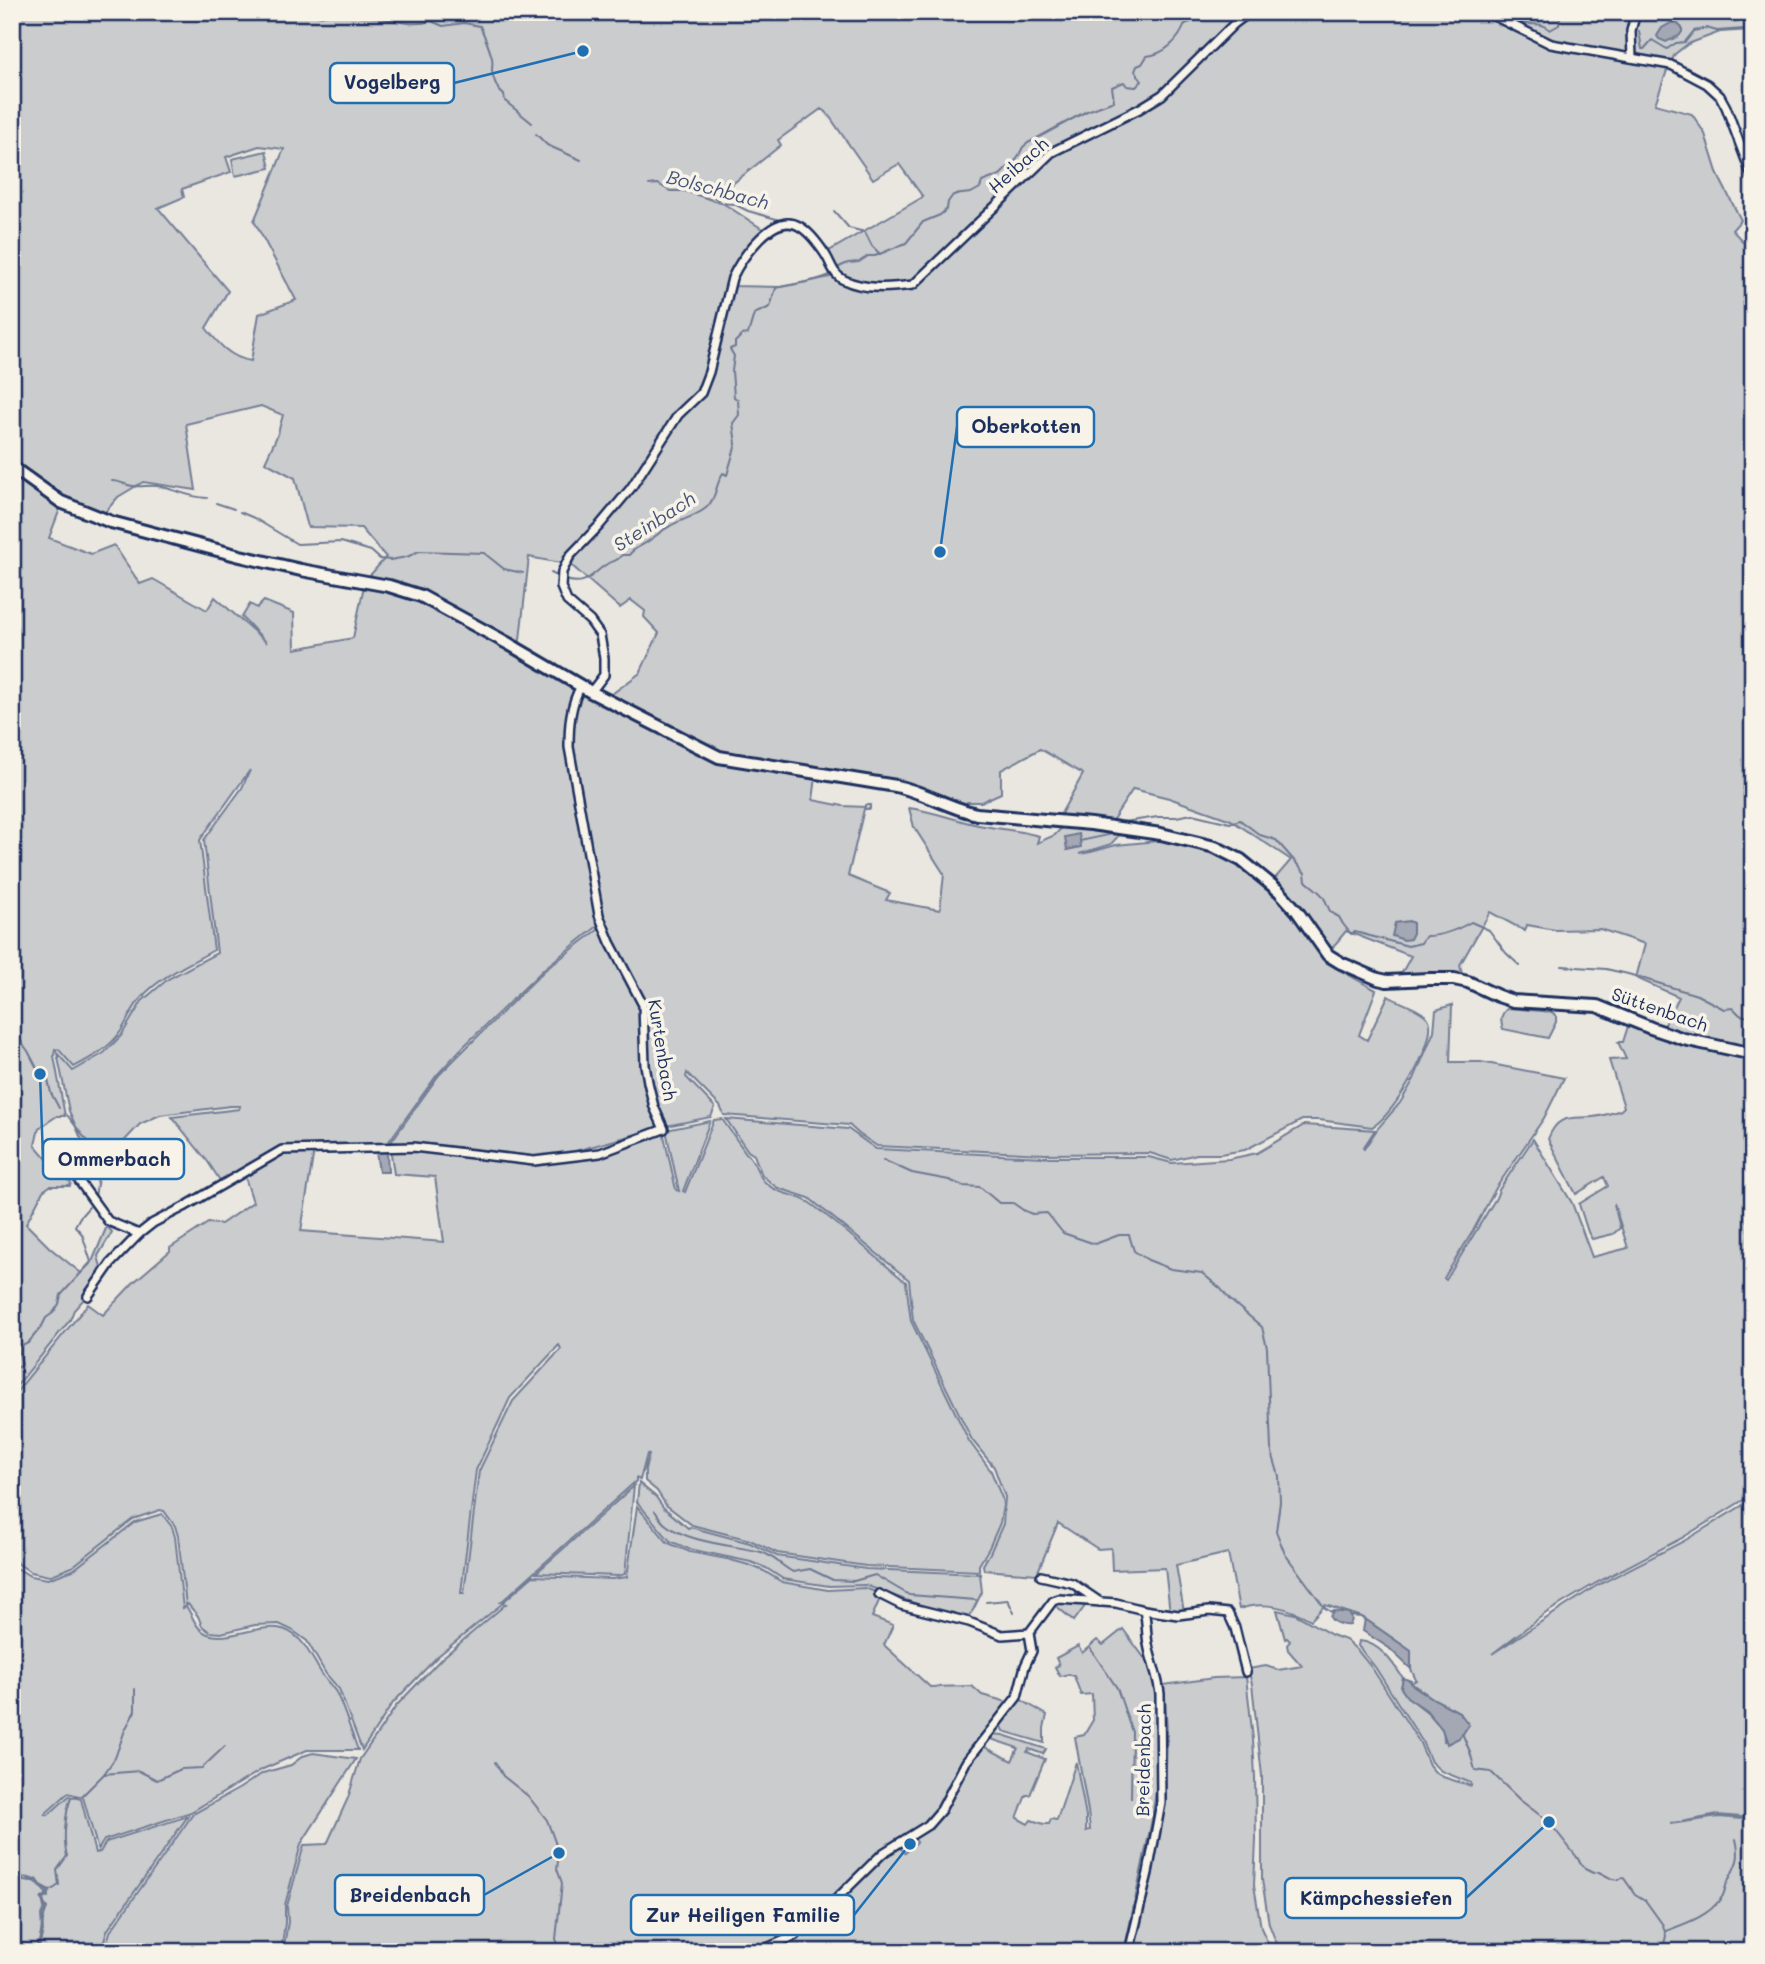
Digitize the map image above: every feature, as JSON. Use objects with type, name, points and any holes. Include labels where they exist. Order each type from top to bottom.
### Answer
[{"type":"street","name":"Heibach","points":[[586,689],[604,675],[602,643],[594,625],[570,606],[565,598],[561,582],[563,568],[573,552],[626,494],[678,415],[701,393],[709,372],[725,300],[736,271],[757,240],[766,232],[782,226],[800,226],[825,254],[836,275],[844,280],[890,288],[913,285],[1052,152],[1162,95],[1234,23],[1250,12]]},
{"type":"street","points":[[1486,12],[1550,44],[1671,65],[1707,84],[1720,96],[1726,107],[1753,179]]},
{"type":"street","points":[[1632,58],[1631,31],[1636,12]]},
{"type":"street","points":[[12,467],[61,502],[111,522],[287,567],[411,592],[476,625],[586,689]]},
{"type":"street","name":"Süttenbach","points":[[586,689],[719,757],[901,787],[961,810],[985,815],[1091,824],[1193,841],[1222,850],[1252,869],[1289,901],[1326,953],[1341,963],[1378,979],[1454,979],[1513,1001],[1597,1006],[1673,1035],[1753,1054]]},
{"type":"street","name":"Kurtenbach","points":[[88,1296],[111,1263],[153,1223],[184,1208],[282,1150],[413,1147],[534,1161],[600,1153],[664,1129],[654,1107],[648,1082],[643,1005],[599,915],[569,747],[569,721],[578,692],[586,689]]},
{"type":"street","points":[[79,1174],[79,1181],[107,1221],[139,1234]]},
{"type":"street","points":[[1041,1576],[1072,1583],[1100,1602]]},
{"type":"street","points":[[879,1594],[901,1605],[969,1622],[1002,1635],[1029,1633]]},
{"type":"street","points":[[758,1952],[794,1936],[821,1914],[883,1853],[928,1825],[942,1810],[966,1762],[1017,1697],[1032,1651],[1029,1633],[1053,1601],[1059,1598],[1100,1602],[1178,1615],[1209,1611],[1228,1613],[1236,1628],[1246,1672]]},
{"type":"street","name":"Breidenbach","points":[[1129,1952],[1161,1803],[1160,1693],[1148,1644],[1144,1610]]},
{"type":"shaded area","points":[[12,12],[1753,12],[1753,87],[1746,67],[1752,30],[1720,32],[1688,44],[1675,54],[1655,104],[1692,114],[1705,134],[1718,175],[1741,220],[1732,230],[1753,249],[1753,1054],[1662,1030],[1679,997],[1636,978],[1645,944],[1600,929],[1555,930],[1527,925],[1525,931],[1490,912],[1460,965],[1463,979],[1398,980],[1411,956],[1346,931],[1328,953],[1271,883],[1291,860],[1231,820],[1169,798],[1133,789],[1110,824],[1058,819],[1083,774],[1040,749],[1001,770],[1001,793],[981,802],[967,802],[962,809],[907,787],[727,757],[645,721],[655,730],[718,762],[816,777],[813,800],[843,806],[870,805],[870,809],[864,809],[848,876],[890,893],[886,900],[940,910],[944,874],[914,827],[909,808],[1039,836],[1037,843],[1055,835],[1065,824],[1122,832],[1111,844],[1079,854],[1116,845],[1168,840],[1220,854],[1243,867],[1267,886],[1292,911],[1327,963],[1376,990],[1359,1035],[1367,1040],[1388,996],[1427,1017],[1430,1030],[1420,1061],[1391,1109],[1372,1127],[1302,1120],[1245,1150],[1197,1154],[1172,1160],[1150,1153],[1045,1154],[877,1146],[849,1125],[724,1115],[720,1106],[687,1073],[686,1077],[715,1107],[711,1117],[666,1126],[656,1106],[651,1084],[646,1009],[604,922],[591,868],[599,925],[545,968],[461,1049],[437,1075],[387,1144],[282,1148],[221,1182],[172,1117],[239,1109],[240,1106],[230,1106],[160,1115],[140,1124],[95,1170],[69,1111],[57,1053],[73,1071],[104,1053],[121,1036],[142,1001],[168,979],[217,953],[204,840],[242,788],[250,770],[200,840],[214,950],[149,990],[138,1002],[117,1037],[93,1056],[74,1067],[55,1049],[65,1116],[57,1116],[39,1128],[35,1145],[63,1178],[71,1182],[70,1186],[50,1186],[43,1191],[26,1224],[81,1273],[92,1262],[107,1226],[112,1232],[98,1256],[101,1267],[85,1298],[12,1392],[12,471],[61,506],[49,538],[91,554],[114,545],[140,584],[153,579],[207,610],[215,597],[267,643],[242,617],[250,604],[257,608],[264,601],[294,613],[295,649],[353,638],[365,581],[386,557],[361,528],[308,527],[295,478],[265,462],[283,415],[261,406],[186,424],[196,490],[143,482],[118,497],[101,517],[72,504],[12,463]],"holes":[[[821,109],[827,113],[873,179],[899,164],[923,197],[824,254],[835,276],[782,287],[731,286],[739,267],[767,232],[715,198],[781,145],[778,140]],[[259,146],[284,149],[254,221],[296,300],[259,314],[251,361],[231,353],[206,328],[228,291],[158,208],[184,197],[182,189],[231,172],[226,157]],[[529,557],[571,565],[620,608],[631,600],[645,611],[644,617],[659,633],[640,673],[605,699],[519,649]]]},
{"type":"shaded area","points":[[1677,23],[1682,28],[1679,36],[1666,42],[1659,39],[1657,36],[1662,28]]},
{"type":"shaded area","points":[[266,151],[270,168],[235,176],[232,159]]},
{"type":"shaded area","points":[[1079,834],[1081,847],[1067,850],[1065,837]]},
{"type":"shaded area","points":[[1395,923],[1413,923],[1410,939],[1392,936]]},
{"type":"shaded area","points":[[599,929],[640,1005],[644,1087],[662,1127],[572,1152],[539,1157],[391,1142],[439,1075],[545,970]]},
{"type":"shaded area","points":[[1452,1005],[1450,1062],[1481,1062],[1564,1078],[1544,1118],[1496,1188],[1444,1278],[1446,1280],[1499,1190],[1533,1139],[1572,1203],[1592,1257],[1628,1248],[1614,1204],[1620,1228],[1613,1234],[1592,1239],[1579,1204],[1608,1186],[1604,1177],[1576,1194],[1548,1139],[1561,1121],[1603,1115],[1624,1107],[1609,1060],[1626,1059],[1618,1042],[1623,1042],[1629,1023],[1753,1056],[1753,1494],[1682,1538],[1596,1583],[1546,1613],[1492,1654],[1596,1586],[1684,1541],[1753,1499],[1753,1818],[1718,1815],[1670,1824],[1719,1817],[1753,1820],[1753,1952],[1280,1952],[1269,1924],[1262,1880],[1262,1776],[1248,1669],[1266,1666],[1278,1670],[1302,1666],[1288,1650],[1290,1641],[1285,1639],[1277,1610],[1295,1614],[1346,1640],[1372,1668],[1420,1743],[1429,1765],[1443,1777],[1471,1786],[1471,1783],[1441,1771],[1431,1762],[1422,1741],[1375,1667],[1358,1646],[1359,1641],[1373,1645],[1390,1660],[1403,1678],[1401,1688],[1438,1723],[1444,1741],[1463,1734],[1468,1725],[1459,1712],[1411,1683],[1416,1680],[1411,1669],[1411,1651],[1362,1617],[1325,1605],[1311,1620],[1294,1612],[1267,1605],[1239,1609],[1228,1553],[1176,1565],[1184,1612],[1170,1613],[1165,1568],[1112,1570],[1111,1548],[1098,1549],[1058,1523],[1037,1574],[984,1570],[983,1565],[1003,1524],[1005,1497],[994,1467],[972,1440],[913,1320],[909,1280],[809,1198],[771,1183],[762,1175],[754,1155],[748,1151],[726,1119],[848,1129],[876,1149],[1044,1157],[1149,1157],[1172,1163],[1229,1159],[1257,1153],[1304,1125],[1375,1130],[1364,1149],[1400,1103],[1414,1079],[1434,1031],[1436,1010]]},
{"type":"shaded area","points":[[1508,1008],[1552,1012],[1556,1016],[1556,1022],[1548,1038],[1503,1029],[1502,1017]]},
{"type":"shaded area","points":[[722,1119],[766,1183],[776,1190],[810,1203],[906,1282],[911,1321],[969,1441],[991,1471],[1002,1498],[1000,1523],[979,1565],[979,1571],[866,1566],[777,1553],[750,1540],[692,1525],[666,1505],[657,1491],[645,1481],[647,1454],[640,1480],[636,1478],[636,1481],[501,1602],[533,1576],[612,1579],[627,1577],[637,1506],[668,1543],[690,1552],[749,1565],[782,1582],[828,1590],[865,1588],[904,1603],[881,1596],[872,1617],[893,1625],[884,1645],[930,1687],[972,1686],[982,1695],[1011,1703],[980,1741],[944,1802],[925,1823],[888,1846],[821,1912],[794,1933],[755,1952],[283,1952],[288,1922],[287,1906],[304,1845],[327,1844],[348,1798],[360,1759],[397,1705],[441,1659],[506,1604],[503,1603],[438,1656],[393,1703],[362,1750],[339,1689],[326,1674],[307,1641],[279,1624],[255,1625],[221,1633],[210,1632],[202,1626],[188,1604],[186,1606],[178,1536],[175,1526],[164,1511],[160,1510],[133,1519],[72,1567],[49,1576],[31,1572],[12,1560],[12,1397],[88,1304],[103,1315],[134,1282],[170,1251],[170,1248],[208,1223],[221,1224],[253,1202],[245,1177],[224,1184],[285,1152],[314,1150],[301,1231],[444,1242],[435,1177],[394,1174],[390,1147],[534,1164],[592,1157],[663,1131],[676,1190],[679,1191],[666,1130],[710,1121],[683,1191],[685,1192],[714,1120]],"holes":[[[559,1345],[561,1349],[513,1401],[479,1471],[464,1593],[461,1593],[476,1470],[510,1398]]]},
{"type":"shaded area","points":[[376,1152],[387,1152],[388,1172],[379,1172]]},
{"type":"shaded area","points":[[639,1483],[688,1528],[750,1543],[777,1556],[866,1569],[980,1574],[982,1592],[968,1620],[865,1585],[829,1586],[783,1579],[751,1562],[689,1549],[670,1541],[637,1502]]},
{"type":"shaded area","points":[[634,1486],[625,1574],[536,1573]]},
{"type":"shaded area","points":[[162,1514],[172,1527],[175,1537],[183,1608],[186,1606],[198,1627],[207,1634],[226,1636],[278,1628],[294,1635],[306,1647],[337,1694],[358,1750],[307,1750],[263,1769],[191,1812],[104,1840],[98,1850],[83,1797],[68,1793],[45,1814],[48,1815],[69,1796],[81,1799],[95,1853],[100,1852],[106,1842],[188,1816],[107,1931],[101,1952],[38,1952],[43,1931],[43,1899],[48,1897],[48,1893],[41,1884],[32,1879],[22,1878],[12,1882],[12,1565],[30,1576],[48,1579],[73,1570],[135,1522]]},
{"type":"shaded area","points":[[1056,1601],[1088,1602],[1074,1621],[1054,1604]]},
{"type":"shaded area","points":[[1333,1611],[1349,1613],[1352,1619],[1350,1625],[1333,1621],[1330,1617]]},
{"type":"shaded area","points":[[1365,1619],[1411,1651],[1411,1669],[1389,1648],[1363,1631]]},
{"type":"shaded area","points":[[1123,1629],[1151,1667],[1159,1712],[1158,1775],[1152,1820],[1124,1952],[766,1952],[791,1940],[872,1865],[899,1846],[905,1853],[917,1842],[913,1837],[941,1813],[956,1792],[961,1773],[981,1745],[1012,1761],[1018,1748],[988,1738],[991,1734],[1003,1735],[1046,1749],[1043,1754],[1029,1749],[1027,1752],[1045,1759],[1017,1818],[1028,1824],[1031,1820],[1049,1824],[1051,1819],[1057,1820],[1076,1762],[1086,1816],[1086,1831],[1090,1830],[1075,1737],[1084,1735],[1093,1720],[1092,1694],[1081,1695],[1074,1676],[1060,1676],[1055,1667],[1059,1665],[1056,1658],[1078,1646],[1082,1653],[1097,1640],[1103,1645]]},
{"type":"shaded area","points":[[1246,1677],[1255,1777],[1254,1885],[1261,1928],[1272,1952],[1131,1952],[1154,1852],[1164,1786],[1167,1753],[1163,1685]]},
{"type":"shaded area","points":[[1403,1678],[1459,1712],[1469,1725],[1459,1738],[1447,1744],[1442,1729],[1426,1710],[1407,1697],[1401,1688]]},
{"type":"shaded area","points":[[1018,1698],[1047,1715],[1044,1743],[1003,1731],[1000,1724]]},
{"type":"shaded area","points":[[313,1753],[356,1759],[301,1844],[285,1905],[281,1952],[104,1952],[110,1932],[193,1814],[263,1773],[291,1765],[303,1756]]},
{"type":"shaded area","points":[[27,1878],[37,1883],[46,1893],[42,1898],[42,1930],[36,1952],[12,1952],[12,1883],[17,1879]]},
{"type":"waterway","name":"Bolschbach","points":[[184,12],[214,12]]},
{"type":"waterway","name":"Bolschbach","points":[[302,12],[319,16],[338,12]]},
{"type":"waterway","name":"Bolschbach","points":[[354,12],[360,17],[404,22],[431,21],[443,26],[464,23],[480,26],[492,58],[497,87],[504,95],[505,101],[532,123]]},
{"type":"waterway","name":"Steinbach","points":[[839,267],[906,243],[923,222],[947,209],[953,195],[971,193],[980,188],[982,182],[1000,175],[1017,159],[1028,143],[1087,111],[1114,101],[1112,87],[1124,82],[1127,86],[1136,87],[1142,81],[1135,71],[1137,66],[1142,64],[1147,56],[1154,55],[1170,45],[1185,24],[1203,17],[1201,12]]},
{"type":"waterway","name":"Heibach","points":[[1504,12],[1512,19],[1526,24],[1543,25],[1550,30],[1559,25],[1563,12]]},
{"type":"waterway","name":"Heibach","points":[[1565,12],[1579,12]]},
{"type":"waterway","name":"Heibach","points":[[1627,12],[1629,16]]},
{"type":"waterway","name":"Heibach","points":[[1639,31],[1642,49],[1652,40],[1667,49],[1676,43],[1685,42],[1694,31],[1706,28],[1717,31],[1744,29],[1753,25]]},
{"type":"waterway","name":"Bolschbach","points":[[536,134],[547,145],[581,160]]},
{"type":"waterway","name":"Bolschbach","points":[[649,185],[658,184],[670,191],[685,191],[721,203],[734,204],[780,220]]},
{"type":"waterway","name":"Bolschbach","points":[[834,211],[849,228],[865,232],[872,246],[880,254]]},
{"type":"waterway","name":"Steinbach","points":[[566,580],[579,582],[589,578],[607,564],[622,555],[629,555],[667,528],[697,514],[710,504],[723,473],[727,475],[736,444],[733,423],[739,415],[738,400],[734,397],[734,356],[730,349],[735,347],[735,342],[742,335],[748,334],[754,314],[770,307],[776,288],[830,275]]},
{"type":"waterway","name":"Steinbach","points":[[112,481],[135,486],[157,486],[207,498]]},
{"type":"waterway","name":"Steinbach","points":[[216,503],[234,509]]},
{"type":"waterway","name":"Steinbach","points":[[240,512],[297,544],[341,542],[371,551],[380,559],[390,560],[407,557],[419,551],[484,553],[504,569],[523,573]]},
{"type":"waterway","name":"Steinbach","points":[[551,573],[557,576]]},
{"type":"waterway","points":[[1124,822],[1192,814],[1230,823],[1240,820],[1260,835],[1276,840],[1305,873],[1306,881],[1323,896],[1330,911],[1339,917],[1351,934],[1355,932],[1408,946],[1421,943],[1426,936],[1449,932],[1471,922],[1489,930],[1506,953],[1520,966]]},
{"type":"waterway","points":[[1080,841],[1117,833]]},
{"type":"waterway","points":[[1562,966],[1606,969],[1628,974],[1697,995],[1724,1009],[1733,1008],[1740,1015],[1753,1018]]},
{"type":"waterway","points":[[12,1029],[40,1074],[48,1080],[59,1108]]},
{"type":"waterway","points":[[67,1115],[99,1161]]},
{"type":"waterway","points":[[883,1160],[912,1173],[949,1180],[963,1186],[980,1187],[999,1203],[1013,1203],[1032,1214],[1047,1213],[1063,1233],[1095,1244],[1119,1235],[1129,1235],[1134,1251],[1171,1269],[1202,1273],[1262,1327],[1267,1348],[1271,1449],[1279,1476],[1280,1502],[1276,1531],[1285,1554],[1325,1608],[1333,1613]]},
{"type":"waterway","points":[[95,1197],[99,1171]]},
{"type":"waterway","points":[[12,1371],[22,1365],[18,1348],[28,1343],[46,1318],[53,1313],[61,1295],[91,1262],[82,1234],[75,1226],[89,1207]]},
{"type":"waterway","points":[[655,1511],[665,1524],[686,1535],[761,1552],[793,1572],[810,1569],[833,1580],[854,1581],[875,1575],[909,1595],[976,1600]]},
{"type":"waterway","points":[[986,1602],[1008,1600],[1014,1613]]},
{"type":"waterway","points":[[1352,1616],[1366,1621]]},
{"type":"waterway","points":[[1090,1648],[1117,1688],[1132,1732],[1131,1798]]},
{"type":"waterway","points":[[104,1774],[115,1758],[135,1711],[135,1689]]},
{"type":"waterway","points":[[1462,1733],[1475,1770],[1491,1772],[1520,1800],[1549,1822],[1585,1869],[1612,1879],[1619,1880],[1623,1877],[1635,1894],[1645,1900],[1663,1925],[1666,1936],[1662,1952]]},
{"type":"waterway","points":[[50,1891],[59,1885],[57,1870],[67,1856],[65,1827],[71,1798],[82,1796],[104,1774],[139,1771],[157,1780],[181,1769],[202,1768],[225,1746]]},
{"type":"waterway","name":"Breidenbach","points":[[495,1762],[503,1776],[528,1796],[547,1820],[559,1853],[557,1869],[562,1883],[556,1939],[561,1952]]},
{"type":"waterway","points":[[1666,1931],[1690,1922],[1717,1904],[1737,1862],[1736,1839]]},
{"type":"waterway","points":[[12,1879],[31,1882],[37,1879],[43,1888],[50,1891],[41,1899],[47,1908],[38,1952]]},
{"type":"place","name":"Vogelberg","points":[[583,51]]},
{"type":"place","name":"Oberkotten","points":[[940,552]]},
{"type":"place","name":"Ommerbach","points":[[40,1074]]},
{"type":"place","name":"Kämpchessiefen","points":[[1549,1822]]},
{"type":"place","name":"Zur Heiligen Familie","points":[[910,1844]]},
{"type":"place","name":"Breidenbach","points":[[559,1853]]}]
